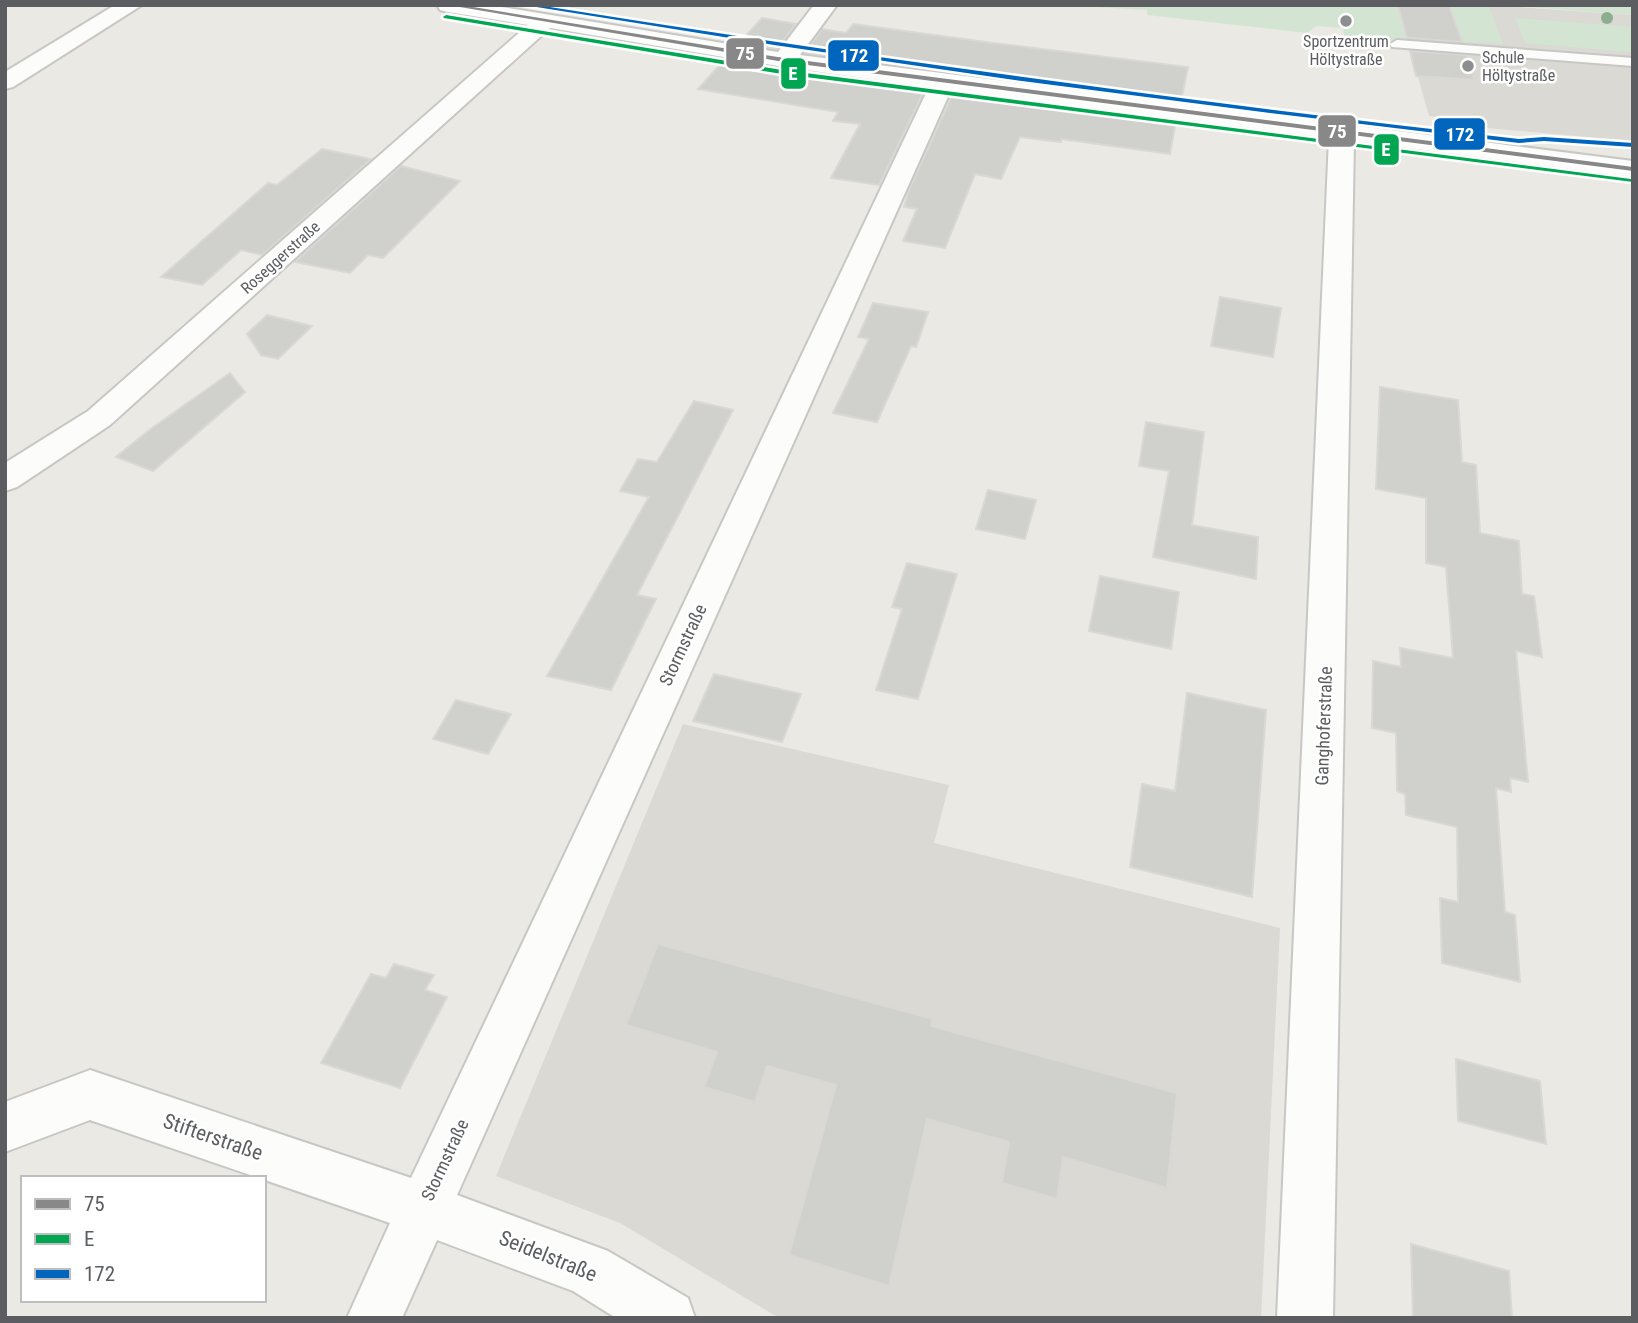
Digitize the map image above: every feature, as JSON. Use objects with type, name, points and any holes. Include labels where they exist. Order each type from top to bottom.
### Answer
[{"type":"street","points":[[5,82],[131,5]]},
{"type":"street","points":[[448,5],[784,60],[1342,134],[1519,153],[1546,159],[1633,169]]},
{"type":"street","points":[[784,60],[827,5]]},
{"type":"street","name":"Roseggerstraße","points":[[5,479],[99,418],[545,21]]},
{"type":"street","name":"Stormstraße","points":[[374,1318],[422,1208],[943,82]]},
{"type":"street","name":"Ganghoferstraße","points":[[1305,1318],[1342,134]]},
{"type":"street","points":[[1519,153],[1543,151],[1633,157]]},
{"type":"street","name":"Stifterstraße","points":[[5,1127],[90,1095],[422,1208]]},
{"type":"street","name":"Seidelstraße","points":[[422,1208],[589,1269],[668,1318]]},
{"type":"lane","points":[[1398,44],[1633,62]]},
{"type":"shaded area","points":[[1488,5],[1633,15],[1633,141],[1454,125],[1452,118],[1429,116],[1407,38],[1502,43]]},
{"type":"shaded area","points":[[683,724],[949,785],[934,843],[1280,928],[1261,1318],[779,1318],[620,1223],[496,1176]]},
{"type":"green space","name":"Sportzentrum Höltystraße","points":[[1061,5],[1488,5],[1503,44],[1408,38],[1409,42],[1344,36],[1343,28],[1316,26],[1307,33],[1147,15],[1147,10]]},
{"type":"green space","points":[[1499,5],[1633,5],[1633,15]]},
{"type":"green space","points":[[1515,18],[1633,27],[1633,52],[1525,43]]},
{"type":"building","points":[[1398,5],[1449,5],[1462,42],[1407,38]]},
{"type":"building","points":[[762,18],[796,24],[777,49],[739,43]]},
{"type":"building","points":[[853,24],[1188,67],[1181,101],[805,53],[822,29],[846,33]]},
{"type":"building","points":[[1410,51],[1466,55],[1474,80],[1416,76]]},
{"type":"building","points":[[724,60],[925,89],[879,185],[831,178],[860,124],[833,121],[838,112],[698,89]]},
{"type":"building","points":[[953,93],[1176,121],[1170,154],[1061,139],[1061,142],[1020,137],[1001,179],[975,174],[945,248],[903,241],[917,209],[904,207],[909,190]]},
{"type":"building","points":[[322,149],[371,159],[262,255],[241,250],[202,285],[161,277],[268,183],[277,185]]},
{"type":"building","points":[[401,166],[460,181],[383,258],[368,255],[350,273],[295,262]]},
{"type":"building","points":[[1220,297],[1281,308],[1273,357],[1211,346]]},
{"type":"building","points":[[873,303],[928,312],[916,347],[911,346],[877,422],[833,413],[869,339],[858,337]]},
{"type":"building","points":[[267,315],[312,326],[278,359],[261,355],[247,334]]},
{"type":"building","points":[[230,373],[245,392],[153,471],[116,457],[152,428]]},
{"type":"building","points":[[1380,387],[1458,400],[1462,462],[1476,465],[1480,533],[1519,541],[1522,594],[1534,596],[1542,657],[1516,651],[1528,782],[1510,778],[1511,792],[1496,788],[1505,912],[1515,915],[1520,982],[1442,963],[1440,898],[1458,902],[1457,827],[1406,815],[1405,794],[1397,791],[1396,733],[1372,728],[1373,661],[1401,667],[1400,648],[1453,658],[1446,567],[1426,563],[1426,498],[1376,489]]},
{"type":"building","points":[[694,401],[733,410],[637,595],[656,599],[611,690],[547,676],[649,497],[620,491],[638,459],[657,462]]},
{"type":"building","points":[[1146,422],[1204,432],[1192,525],[1258,537],[1256,579],[1153,557],[1169,471],[1139,466]]},
{"type":"building","points":[[988,490],[1036,500],[1025,539],[976,529]]},
{"type":"building","points":[[907,563],[957,574],[918,699],[876,690],[902,609],[892,607]]},
{"type":"building","points":[[1100,576],[1179,592],[1171,649],[1089,631]]},
{"type":"building","points":[[714,674],[801,694],[782,742],[693,721]]},
{"type":"building","points":[[1187,693],[1266,710],[1252,897],[1130,867],[1142,784],[1175,791]]},
{"type":"building","points":[[456,700],[511,714],[488,754],[433,739]]},
{"type":"building","points":[[658,944],[933,1019],[931,1026],[1177,1093],[1167,1188],[1063,1157],[1057,1199],[1002,1183],[1009,1142],[927,1119],[889,1286],[789,1255],[836,1085],[767,1066],[755,1102],[704,1087],[717,1052],[626,1025]]},
{"type":"building","points":[[394,964],[434,975],[425,990],[447,997],[400,1088],[321,1063],[371,974],[386,978]]},
{"type":"building","points":[[1456,1059],[1540,1081],[1546,1144],[1458,1121]]},
{"type":"building","points":[[1411,1244],[1509,1271],[1512,1318],[1413,1318]]},
{"type":"transit line","name":"75","points":[[450,5],[784,60],[1633,169]]},
{"type":"transit line","name":"172","points":[[526,5],[898,62],[1270,112],[1519,141],[1544,139],[1633,145]]},
{"type":"transit line","name":"E","points":[[446,17],[782,72],[1631,181]]},
{"type":"place","name":"Sportzentrum Höltystraße","points":[[1346,21]]},
{"type":"place","name":"Schule Höltystraße","points":[[1468,66]]}]
